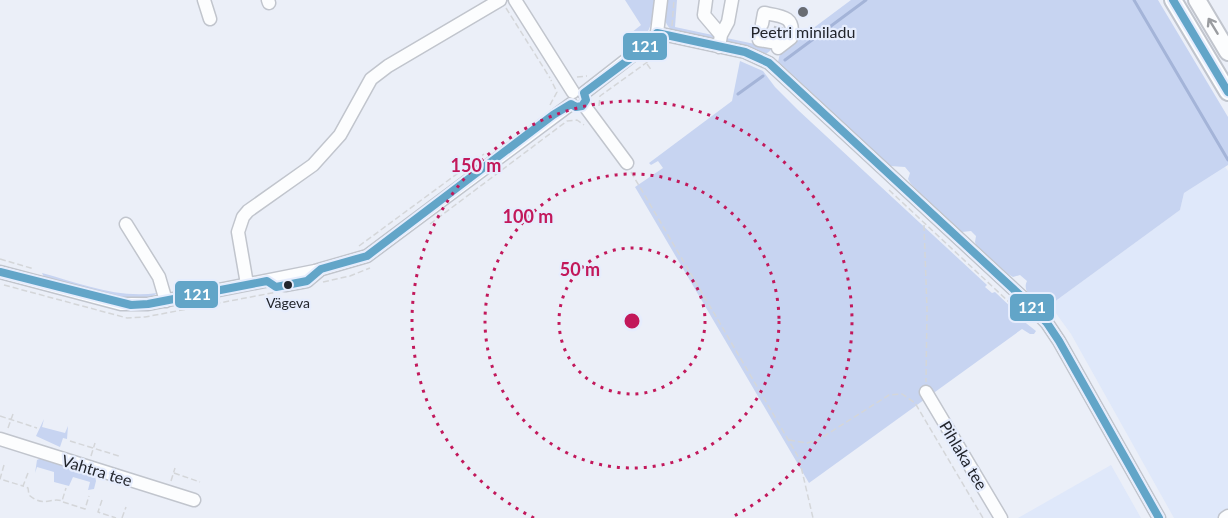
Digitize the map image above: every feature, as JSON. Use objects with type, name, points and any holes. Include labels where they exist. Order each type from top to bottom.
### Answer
[{"type":"highway","points":[[1173,0],[1228,92]]},
{"type":"highway","points":[[1197,0],[1228,52]]},
{"type":"street","points":[[204,0],[210,19]]},
{"type":"street","points":[[661,0],[663,35]]},
{"type":"street","points":[[706,0],[704,15],[720,41]]},
{"type":"street","points":[[720,41],[728,22],[732,0]]},
{"type":"street","points":[[247,284],[238,232],[240,223],[248,211],[313,165],[340,135],[371,79],[388,66],[507,2],[627,163]]},
{"type":"street","points":[[769,63],[773,31],[802,29]]},
{"type":"street","points":[[0,272],[121,304],[148,304],[267,281],[367,256],[663,35],[720,41],[769,63],[901,176],[1018,284],[1059,340],[1159,518]]},
{"type":"street","points":[[126,224],[159,277],[165,301]]},
{"type":"street","name":"Pihlaka tee","points":[[926,392],[1001,518]]},
{"type":"street","name":"Vahtra tee","points":[[0,440],[194,500]]},
{"type":"path","points":[[428,225],[567,121],[577,120],[590,128],[604,118],[598,104],[600,96],[646,63],[667,44],[663,35],[674,0]]},
{"type":"path","points":[[507,2],[556,88],[556,96],[548,107]]},
{"type":"path","points":[[646,63],[652,71]]},
{"type":"path","points":[[559,73],[568,68],[573,75],[579,78],[597,71],[603,79]]},
{"type":"path","points":[[354,250],[483,155]]},
{"type":"path","points":[[627,163],[647,202],[788,439],[803,470],[813,518]]},
{"type":"path","points":[[890,191],[1027,319]]},
{"type":"path","points":[[924,223],[927,309],[926,392]]},
{"type":"path","points":[[0,259],[33,268]]},
{"type":"path","points":[[318,283],[350,276],[373,266]]},
{"type":"path","points":[[0,284],[127,318],[145,317],[284,290]]},
{"type":"path","points":[[788,439],[807,443],[818,440],[889,395],[902,394],[915,403],[983,518]]},
{"type":"path","points":[[8,428],[13,414]]},
{"type":"path","points":[[0,416],[37,428]]},
{"type":"path","points":[[70,441],[119,456]]},
{"type":"path","points":[[90,457],[95,443]]},
{"type":"path","points":[[4,465],[0,479],[28,488],[29,495],[34,499],[47,503],[57,500],[85,509],[89,496]]},
{"type":"path","points":[[171,482],[175,468]]},
{"type":"path","points":[[23,486],[28,473]]},
{"type":"path","points":[[174,473],[200,482]]},
{"type":"path","points":[[62,501],[66,488]]},
{"type":"path","points":[[102,500],[98,512],[116,518]]},
{"type":"path","points":[[122,518],[126,507]]},
{"type":"shaded area","points":[[625,0],[655,0],[653,15],[646,34],[630,50],[621,41],[641,25]]},
{"type":"shaded area","points":[[667,0],[677,0],[675,27],[769,47],[771,50],[766,54],[748,47],[675,33],[666,22]]},
{"type":"shaded area","points":[[851,0],[1158,0],[1228,117],[1228,165],[1184,193],[1180,210],[1050,305],[1039,305],[1027,291],[1027,281],[1020,275],[1013,277],[1008,274],[976,245],[976,236],[971,231],[962,232],[957,229],[911,184],[908,179],[910,173],[905,167],[890,166],[778,62],[780,53]]},
{"type":"shaded area","points":[[740,61],[763,71],[798,110],[987,285],[985,287],[992,293],[995,292],[1014,310],[1012,312],[1036,331],[1030,334],[1022,329],[809,483],[635,187],[663,168],[658,161],[651,165],[649,163],[732,101]]},
{"type":"shaded area","points":[[1225,167],[1228,171],[1228,518],[1174,518],[1071,334],[1050,305],[1180,210],[1184,193]]},
{"type":"shaded area","points":[[42,273],[113,292],[157,293],[135,299],[119,297],[44,277]]},
{"type":"shaded area","points":[[44,419],[42,427],[65,433],[68,426],[67,439],[63,438],[60,447],[36,436]]},
{"type":"shaded area","points":[[41,458],[95,476],[94,489],[88,490],[90,482],[73,477],[69,486],[54,482],[54,472],[37,467],[35,473],[37,460]]},
{"type":"shaded area","points":[[1111,465],[1141,518],[1018,518]]},
{"type":"waterway","points":[[785,60],[866,0]]},
{"type":"waterway","points":[[1134,0],[1228,160]]},
{"type":"waterway","points":[[738,94],[763,76]]},
{"type":"tunnel","points":[[778,36],[780,27]]},
{"type":"transit line","name":"121","points":[[1173,0],[1228,92]]},
{"type":"transit line","name":"121","points":[[0,272],[131,305],[148,304],[267,281],[276,287],[307,281],[321,269],[367,256],[553,115],[571,104],[576,107],[582,106],[586,100],[584,93],[643,49],[657,33],[745,52],[769,63],[1021,296],[1047,323],[1059,341],[1159,518]]},
{"type":"place","name":"Peetri miniladu","points":[[803,12]]},
{"type":"place","name":"Vägeva","points":[[288,285]]}]
